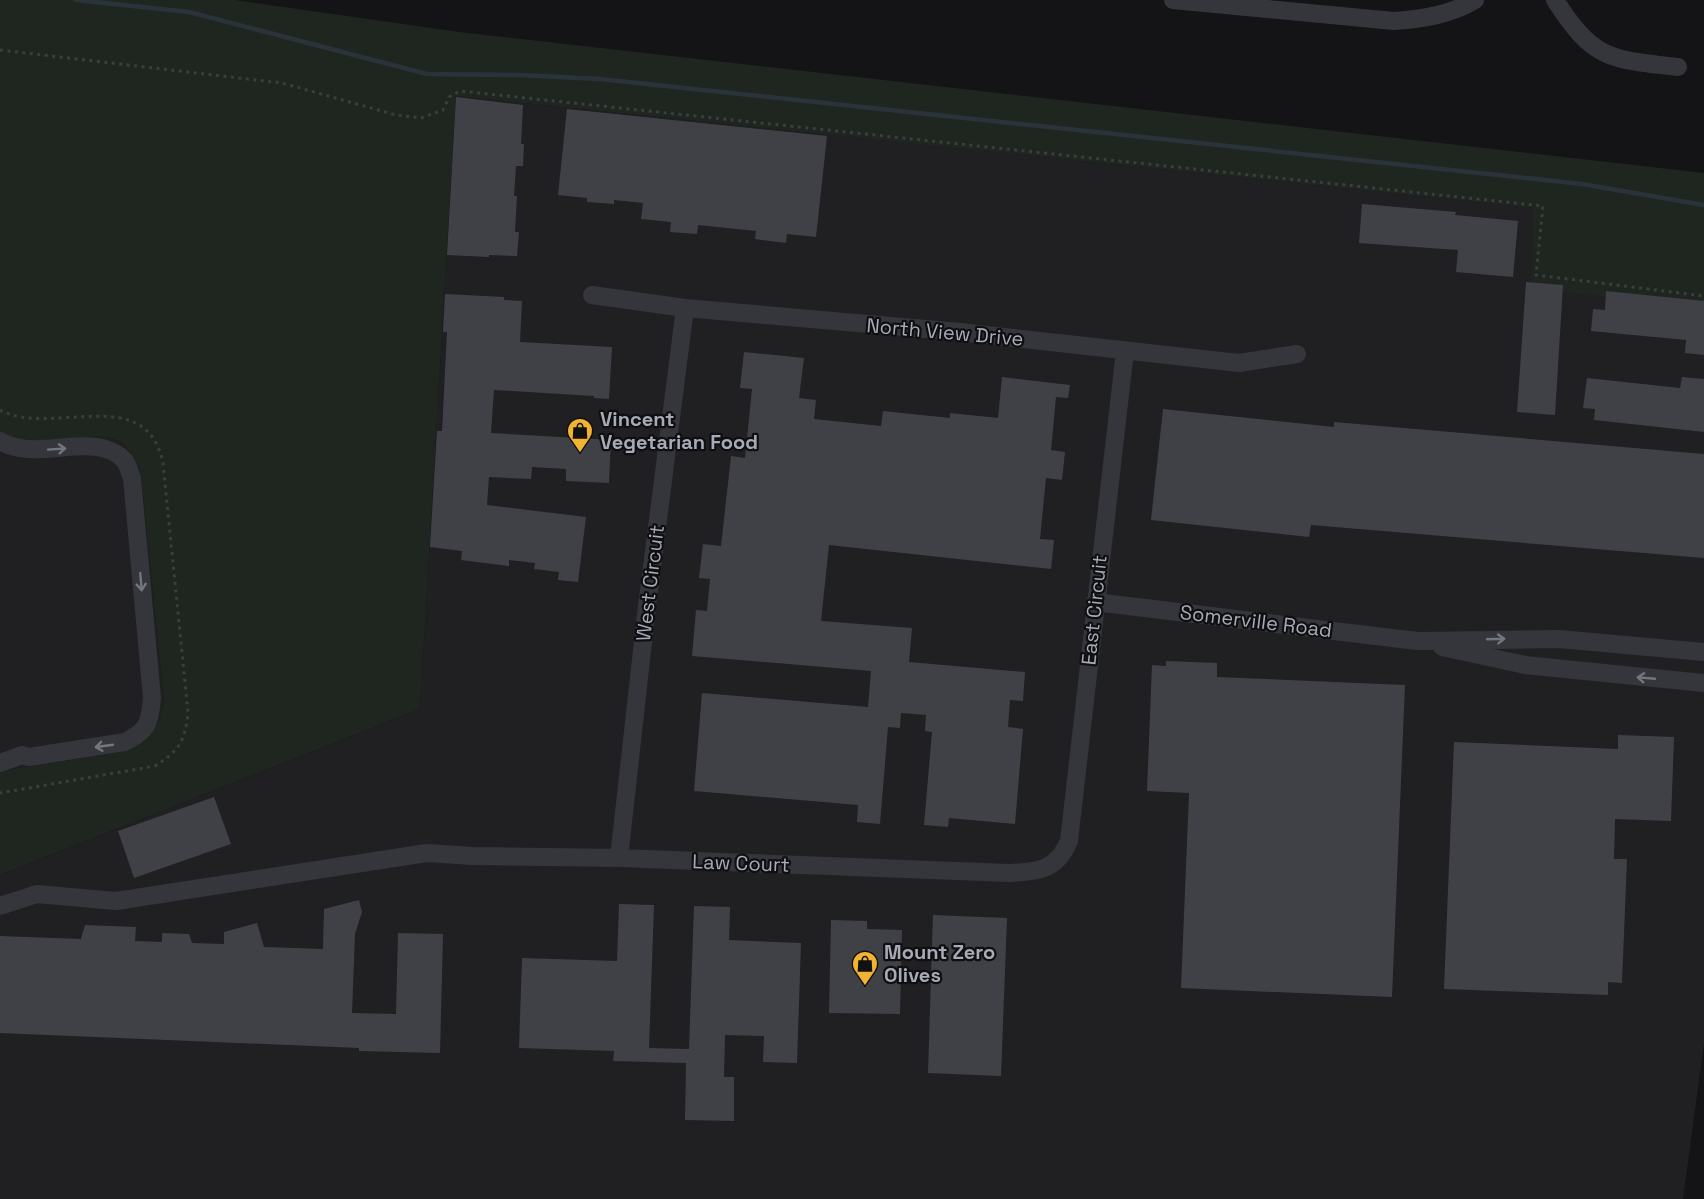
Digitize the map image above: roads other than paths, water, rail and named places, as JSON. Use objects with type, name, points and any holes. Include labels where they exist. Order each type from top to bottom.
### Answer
[{"type":"street","points":[[1173,0],[1394,21],[1418,20],[1446,13],[1475,0]]},
{"type":"street","points":[[1555,0],[1580,37],[1604,54],[1625,61],[1678,67]]},
{"type":"street","name":"North View Drive","points":[[592,295],[685,308],[960,332],[1239,363],[1297,354]]},
{"type":"street","name":"West Circuit","points":[[619,858],[647,606],[685,308]]},
{"type":"street","name":"East Circuit","points":[[1053,864],[1065,851],[1069,841],[1125,351]]},
{"type":"street","points":[[0,441],[25,449],[96,446],[111,451],[126,462],[132,478],[152,698],[150,721],[138,736],[125,742],[29,757],[22,755],[0,763]]},
{"type":"street","name":"Somerville Road","points":[[1095,602],[1417,641],[1525,666],[1704,683]]},
{"type":"street","name":"Somerville Road","points":[[1417,641],[1559,639],[1704,652]]},
{"type":"street","name":"Law Court","points":[[0,906],[37,894],[116,901],[427,853],[1009,873],[1031,872],[1053,864]]},
{"type":"waterway","points":[[76,0],[189,12],[427,74],[600,79],[1582,184],[1704,205]]},
{"type":"place","name":"Vincent Vegetarian Food","points":[[580,454]]},
{"type":"place","name":"Mount Zero Olives","points":[[865,987]]}]
